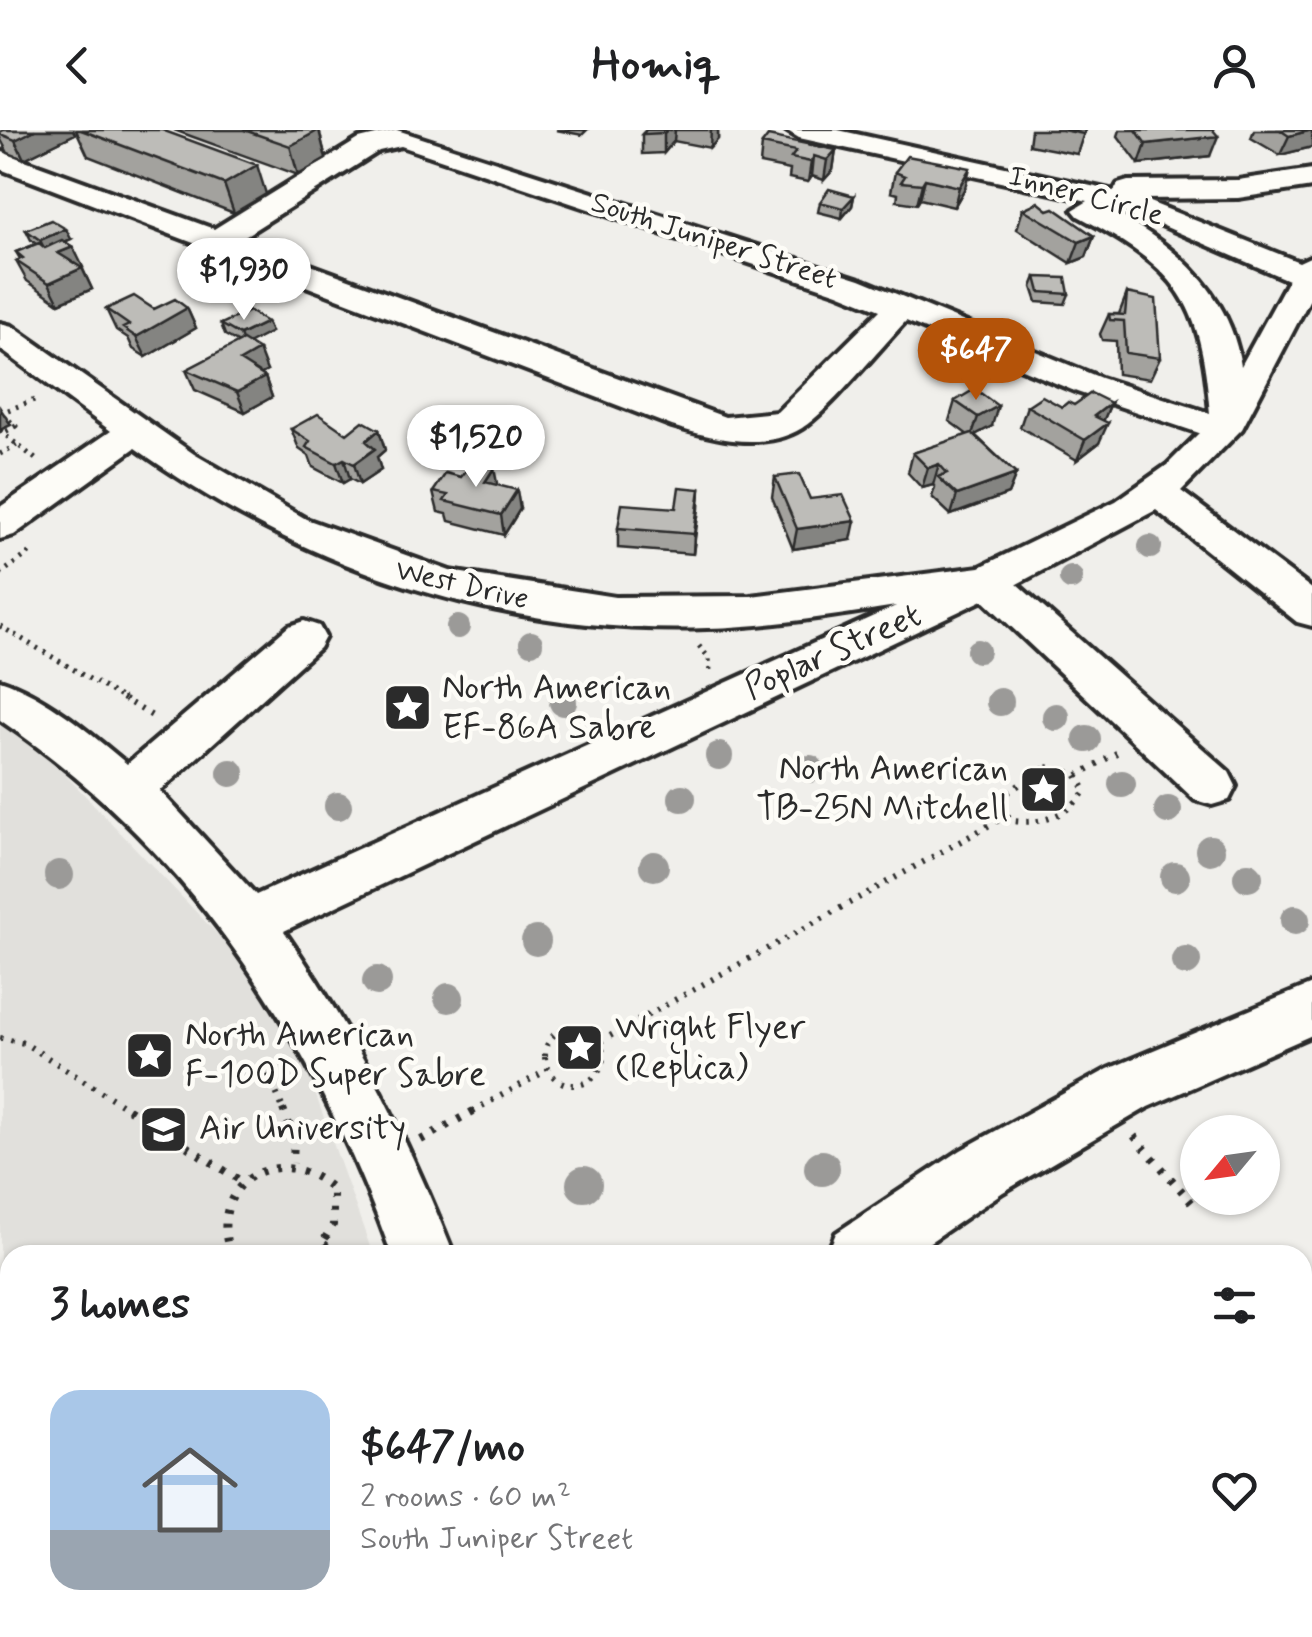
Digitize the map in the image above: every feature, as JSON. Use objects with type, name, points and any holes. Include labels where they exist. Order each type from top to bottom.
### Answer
[{"type":"street","name":"Inner Circle","points":[[799,130],[1070,187],[1153,211],[1309,270]]},
{"type":"street","name":"South Juniper Street","points":[[216,241],[369,146],[402,137],[902,306],[1089,384],[1226,424]]},
{"type":"street","points":[[6,147],[216,241],[728,430],[772,427],[790,420],[902,306]]},
{"type":"street","points":[[1016,175],[1094,212],[1178,274],[1212,320],[1226,424]]},
{"type":"street","points":[[1070,187],[1195,191],[1312,178]]},
{"type":"street","name":"Poplar Street","points":[[251,922],[1102,526],[1157,492],[1226,424],[1309,270]]},
{"type":"street","name":"West Drive","points":[[0,333],[240,501],[316,540],[386,568],[481,593],[558,606],[674,614],[797,606],[988,581]]},
{"type":"street","points":[[0,526],[138,429]]},
{"type":"street","points":[[1157,492],[1312,611]]},
{"type":"street","points":[[988,581],[1212,786]]},
{"type":"street","points":[[717,611],[774,679]]},
{"type":"street","points":[[129,790],[304,637]]},
{"type":"street","points":[[0,697],[72,744],[129,790],[251,922],[334,1058],[384,1160],[419,1245]]},
{"type":"street","points":[[873,1245],[982,1171],[1104,1101],[1220,1046],[1312,1009]]},
{"type":"path","points":[[30,392],[52,408]]},
{"type":"path","points":[[3,433],[16,426],[2,414],[38,398]]},
{"type":"path","points":[[0,454],[18,445]]},
{"type":"path","points":[[25,470],[52,452]]},
{"type":"path","points":[[0,626],[164,723]]},
{"type":"path","points":[[1048,767],[1068,769],[1083,783],[1081,800],[1056,815],[1026,824],[1006,816],[1002,796],[1048,767]]},
{"type":"path","points":[[601,1040],[1006,816]]},
{"type":"path","points":[[580,1028],[601,1040],[605,1056],[591,1078],[563,1082],[546,1070],[543,1060],[555,1036],[580,1028]]},
{"type":"path","points":[[0,1038],[24,1043],[244,1184]]},
{"type":"path","points":[[278,1045],[286,1060],[267,1071],[294,1137],[293,1163]]},
{"type":"path","points":[[384,1160],[546,1070]]},
{"type":"path","points":[[1104,1101],[1180,1189]]},
{"type":"path","points":[[228,1245],[226,1217],[244,1184],[276,1164],[293,1163],[309,1166],[332,1189],[333,1225],[324,1244]]},
{"type":"shaded area","name":"Air University","points":[[0,716],[14,721],[283,1003],[369,1245],[0,1245]]},
{"type":"building","points":[[4,130],[35,130],[15,140],[0,134]]},
{"type":"building","points":[[81,130],[162,130],[257,165],[224,184]]},
{"type":"building","points":[[244,130],[319,130],[290,146]]},
{"type":"building","points":[[646,130],[667,130],[642,134]]},
{"type":"building","points":[[1136,130],[1213,130],[1218,136],[1146,144]]},
{"type":"building","points":[[1280,130],[1312,130],[1289,136]]},
{"type":"building","points":[[768,136],[836,150],[827,160],[814,156],[811,162],[791,158],[796,151],[762,144]]},
{"type":"building","points":[[907,156],[970,168],[959,187],[925,179],[922,184],[901,182],[905,176],[895,172]]},
{"type":"building","points":[[829,189],[854,196],[843,208],[820,202]]},
{"type":"building","points":[[1038,202],[1048,210],[1054,208],[1094,236],[1079,242],[1023,209]]},
{"type":"building","points":[[51,220],[66,229],[40,240],[26,230]]},
{"type":"building","points":[[62,240],[73,247],[58,253],[82,268],[49,283],[16,261],[23,258],[16,252],[39,243],[45,248]]},
{"type":"building","points":[[1036,277],[1066,278],[1069,294],[1040,292]]},
{"type":"building","points":[[1127,293],[1156,299],[1160,358],[1126,353],[1124,321],[1110,320],[1109,314],[1125,315]]},
{"type":"building","points":[[134,296],[154,309],[175,299],[187,308],[136,337],[123,328],[129,325],[106,309]]},
{"type":"building","points":[[249,311],[267,322],[240,335],[221,324]]},
{"type":"building","points":[[243,340],[259,350],[240,361],[265,377],[237,392],[186,370]]},
{"type":"building","points":[[975,389],[998,406],[978,417],[955,401]]},
{"type":"building","points":[[1091,393],[1111,403],[1094,416],[1108,423],[1085,440],[1027,406],[1042,396],[1062,407],[1068,402],[1074,405]]},
{"type":"building","points":[[318,414],[347,434],[363,421],[379,430],[366,441],[375,449],[354,464],[344,459],[336,463],[306,447],[310,441],[291,429]]},
{"type":"building","points":[[972,433],[1016,474],[957,495],[938,477],[947,473],[939,464],[928,468],[913,453]]},
{"type":"building","points":[[472,463],[494,468],[485,482],[517,490],[501,515],[444,501],[448,495],[433,492],[446,473],[461,477]]},
{"type":"building","points":[[799,474],[810,499],[843,495],[855,521],[797,529],[775,477]]},
{"type":"building","points":[[679,487],[700,489],[694,534],[618,528],[622,504],[676,508]]},
{"type":"place","name":"North American EF-86A Sabre","points":[[407,708]]},
{"type":"place","name":"North American TB-25N Mitchell","points":[[1043,789]]},
{"type":"place","name":"Wright Flyer (Replica)","points":[[580,1048]]},
{"type":"place","name":"North American F-100D Super Sabre","points":[[150,1055]]},
{"type":"place","name":"Air University","points":[[164,1129]]}]
